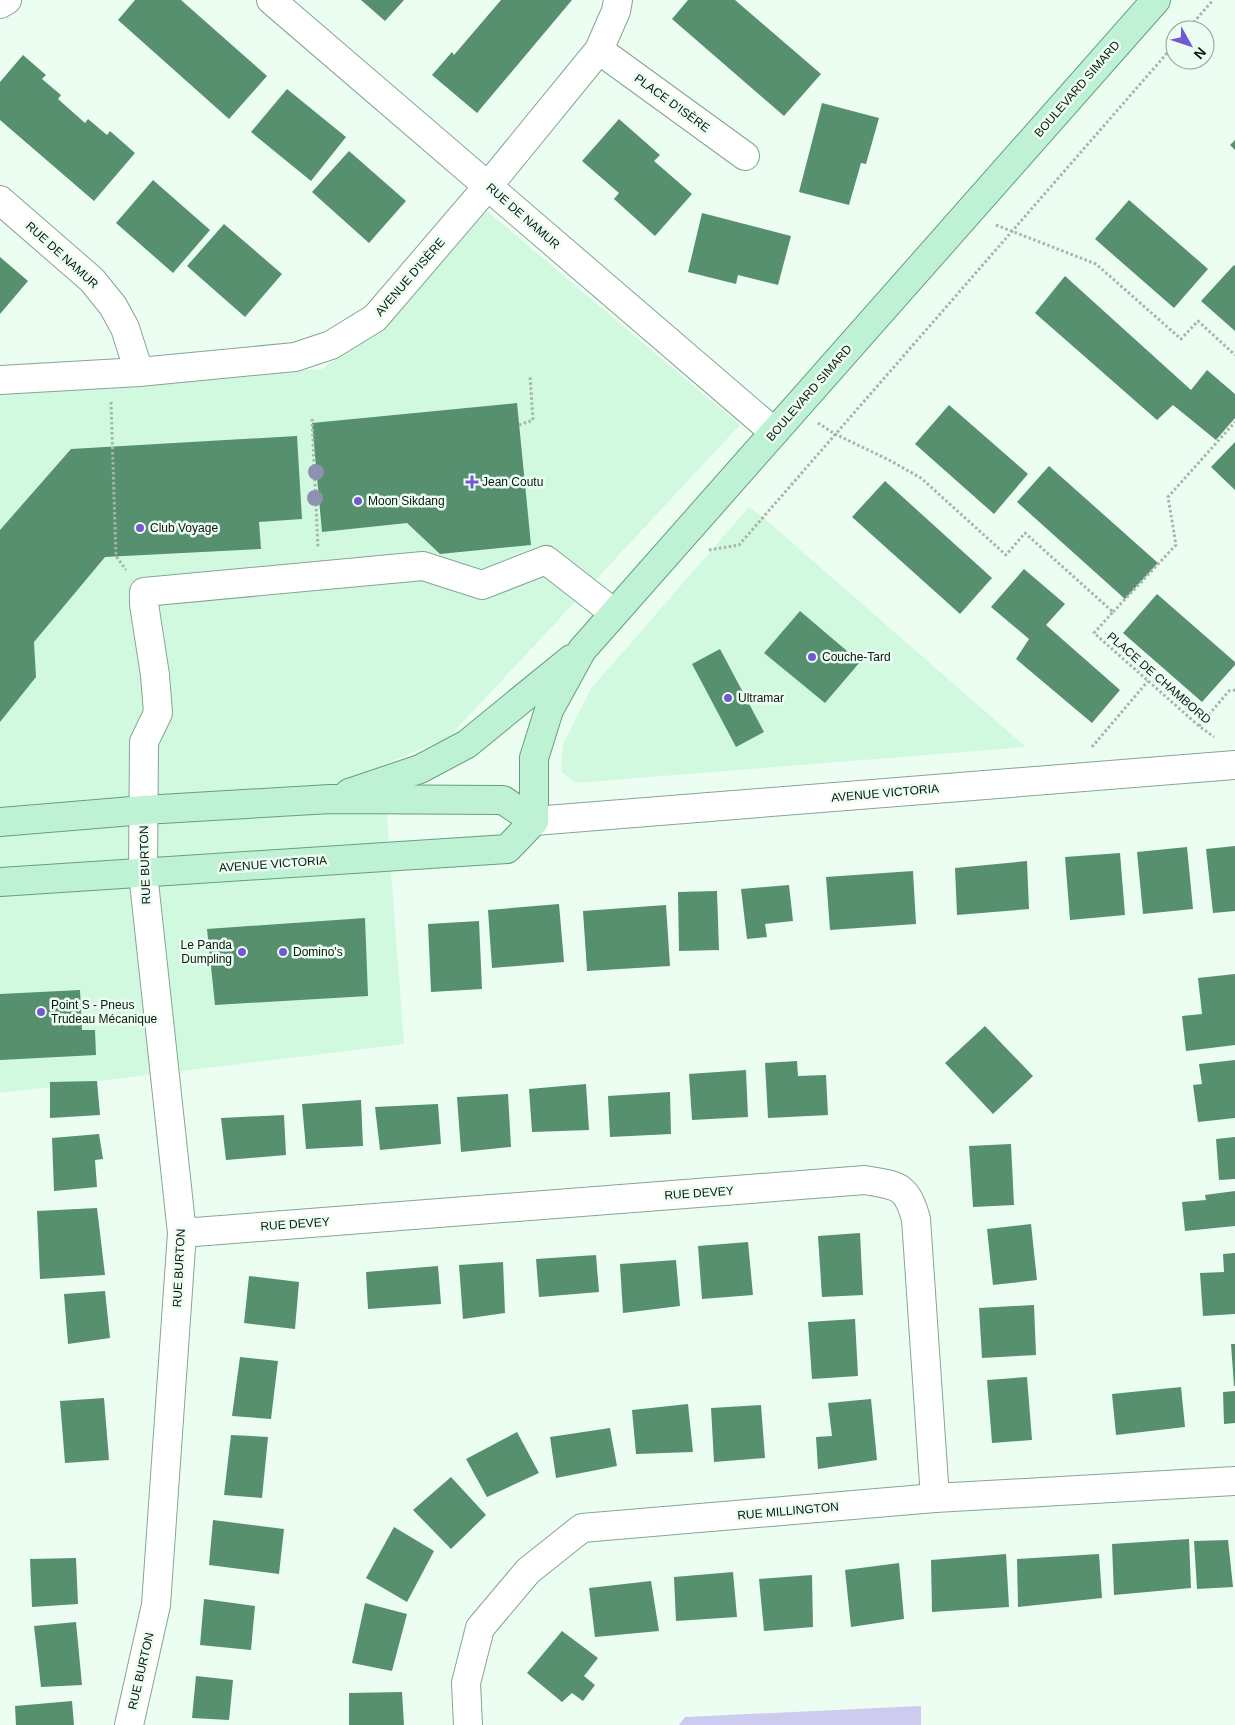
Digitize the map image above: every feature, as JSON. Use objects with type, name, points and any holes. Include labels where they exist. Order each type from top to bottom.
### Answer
[{"type":"main road","name":"BOULEVARD SIMARD","points":[[534,820],[534,758],[549,710],[582,650],[1156,0]]},
{"type":"main road","points":[[330,799],[420,768],[467,744],[582,650]]},
{"type":"main road","points":[[0,822],[144,810],[330,799],[503,800],[534,820]]},
{"type":"main road","name":"AVENUE VICTORIA","points":[[0,882],[507,849],[534,820]]},
{"type":"street","points":[[0,4],[7,0]]},
{"type":"street","name":"RUE DE NAMUR","points":[[271,0],[774,432]]},
{"type":"street","name":"AVENUE D'ISÈRE","points":[[0,380],[139,372],[295,358],[331,345],[375,318],[488,186],[599,50],[616,11],[618,0]]},
{"type":"street","name":"PLACE D'ISÈRE","points":[[599,50],[745,156]]},
{"type":"street","name":"RUE DE NAMUR","points":[[0,200],[92,280],[113,306],[125,328],[139,372]]},
{"type":"street","points":[[144,592],[423,566],[482,586],[546,560],[614,613]]},
{"type":"street","name":"RUE BURTON","points":[[129,1725],[156,1605],[182,1233],[143,873],[144,742],[158,713],[144,592]]},
{"type":"street","name":"AVENUE VICTORIA","points":[[534,820],[1235,765]]},
{"type":"street","name":"RUE DEVEY","points":[[182,1233],[865,1180],[897,1186],[911,1201],[916,1219],[935,1498]]},
{"type":"street","name":"RUE MILLINGTON","points":[[468,1725],[466,1682],[480,1628],[528,1571],[582,1528],[935,1498],[1235,1481]]},
{"type":"path","points":[[1196,20],[1213,0]]},
{"type":"path","points":[[664,557],[739,545],[1165,55]]},
{"type":"path","points":[[968,213],[1096,264],[1181,338],[1198,320],[1235,355]]},
{"type":"path","points":[[110,374],[116,556],[144,592]]},
{"type":"path","points":[[519,425],[533,420],[530,376]]},
{"type":"path","points":[[312,419],[319,576]]},
{"type":"path","points":[[1113,612],[1176,545],[1168,497],[1235,422]]},
{"type":"path","name":"PLACE DE CHAMBORD","points":[[835,434],[921,478],[1006,555],[1025,533],[1113,612],[1094,633],[1199,726],[1220,742]]},
{"type":"path","points":[[1065,779],[1148,681]]},
{"type":"path","points":[[1199,726],[1229,691],[1235,690]]},
{"type":"shaded area","points":[[487,211],[740,425],[449,737],[383,765],[404,1044],[0,1093],[0,391],[322,369],[389,320]]},
{"type":"shaded area","points":[[749,507],[1026,747],[575,783],[561,771],[563,745],[590,690]]},
{"type":"shaded area","points":[[921,1706],[921,1725],[679,1725],[685,1717]]},
{"type":"building","points":[[135,0],[181,0],[267,76],[229,119],[118,20]]},
{"type":"building","points":[[361,0],[404,0],[385,21]]},
{"type":"building","points":[[501,0],[572,0],[477,113],[432,75],[452,52],[454,55]]},
{"type":"building","points":[[688,0],[735,0],[821,74],[784,116],[672,19]]},
{"type":"building","points":[[23,55],[46,75],[42,79],[61,95],[58,99],[85,123],[88,119],[107,135],[110,131],[135,153],[94,201],[0,120],[0,82]]},
{"type":"building","points":[[287,89],[346,137],[311,181],[251,132]]},
{"type":"building","points":[[822,103],[879,118],[866,164],[861,163],[849,205],[799,192]]},
{"type":"building","points":[[619,119],[660,155],[654,161],[692,194],[655,236],[614,199],[619,193],[582,161]]},
{"type":"building","points":[[1235,140],[1235,150],[1230,145]]},
{"type":"building","points":[[349,151],[406,201],[369,243],[312,192]]},
{"type":"building","points":[[153,180],[210,230],[173,273],[116,223]]},
{"type":"building","points":[[1129,200],[1208,269],[1174,308],[1095,239]]},
{"type":"building","points":[[702,213],[791,236],[778,285],[738,275],[736,284],[688,272]]},
{"type":"building","points":[[224,224],[282,274],[245,317],[187,266]]},
{"type":"building","points":[[0,257],[28,281],[0,314]]},
{"type":"building","points":[[1235,266],[1235,331],[1201,301]]},
{"type":"building","points":[[1065,276],[1191,390],[1207,370],[1235,394],[1235,418],[1216,440],[1173,405],[1157,420],[1035,313]]},
{"type":"building","points":[[517,403],[531,545],[440,554],[407,523],[322,532],[312,423]]},
{"type":"building","points":[[949,405],[1028,474],[994,514],[915,444]]},
{"type":"building","points":[[297,436],[302,519],[259,522],[261,549],[105,557],[34,642],[36,677],[0,722],[0,530],[71,449]]},
{"type":"building","points":[[1235,442],[1235,490],[1211,467]]},
{"type":"building","points":[[1049,466],[1158,563],[1125,599],[1017,502]]},
{"type":"building","points":[[885,481],[992,578],[960,614],[852,517]]},
{"type":"building","points":[[1024,569],[1065,604],[1046,625],[1120,690],[1092,723],[1016,659],[1029,639],[991,607]]},
{"type":"building","points":[[1157,594],[1235,662],[1235,665],[1202,702],[1123,633]]},
{"type":"building","name":"Couche-Tard","points":[[800,611],[860,662],[825,703],[764,653]]},
{"type":"building","name":"Ultramar","points":[[720,649],[764,732],[736,747],[692,664]]},
{"type":"building","points":[[1235,846],[1235,911],[1213,913],[1206,849]]},
{"type":"building","points":[[1187,847],[1193,909],[1143,914],[1137,852]]},
{"type":"building","points":[[1120,853],[1125,915],[1070,920],[1065,857]]},
{"type":"building","points":[[1027,861],[1029,909],[957,915],[955,868]]},
{"type":"building","points":[[913,871],[916,924],[830,930],[826,877]]},
{"type":"building","points":[[789,885],[793,921],[765,924],[767,937],[747,939],[741,889]]},
{"type":"building","points":[[717,891],[719,950],[679,951],[678,892]]},
{"type":"building","points":[[559,904],[564,962],[492,968],[488,910]]},
{"type":"building","points":[[666,905],[670,966],[587,971],[583,911]]},
{"type":"building","points":[[365,918],[368,996],[215,1005],[207,929]]},
{"type":"building","points":[[479,921],[482,989],[431,992],[428,924]]},
{"type":"building","points":[[1235,974],[1235,1045],[1186,1051],[1182,1016],[1202,1014],[1198,978]]},
{"type":"building","name":"Point S - Pneus Trudeau Mécanique","points":[[80,990],[82,1030],[95,1030],[96,1055],[0,1060],[0,994]]},
{"type":"building","points":[[985,1026],[1033,1076],[993,1114],[945,1063]]},
{"type":"building","points":[[1235,1060],[1235,1118],[1198,1122],[1193,1085],[1202,1084],[1199,1064]]},
{"type":"building","points":[[797,1061],[798,1076],[826,1075],[828,1115],[768,1118],[765,1063]]},
{"type":"building","points":[[746,1070],[748,1117],[692,1120],[689,1074]]},
{"type":"building","points":[[97,1081],[100,1115],[50,1118],[50,1082]]},
{"type":"building","points":[[586,1084],[589,1130],[532,1132],[529,1089]]},
{"type":"building","points":[[670,1092],[671,1134],[610,1137],[608,1096]]},
{"type":"building","points":[[508,1094],[511,1147],[461,1152],[457,1097]]},
{"type":"building","points":[[361,1100],[363,1146],[306,1149],[302,1104]]},
{"type":"building","points":[[438,1104],[441,1144],[380,1150],[375,1107]]},
{"type":"building","points":[[284,1115],[286,1155],[226,1160],[221,1118]]},
{"type":"building","points":[[99,1134],[103,1159],[95,1160],[97,1187],[54,1191],[52,1138]]},
{"type":"building","points":[[1235,1137],[1235,1179],[1219,1180],[1216,1139]]},
{"type":"building","points":[[1011,1144],[1014,1205],[973,1207],[969,1146]]},
{"type":"building","points":[[1235,1191],[1235,1226],[1185,1231],[1182,1202],[1206,1200],[1205,1195]]},
{"type":"building","points":[[97,1208],[105,1275],[40,1279],[37,1211]]},
{"type":"building","points":[[1031,1224],[1037,1280],[993,1285],[987,1229]]},
{"type":"building","points":[[860,1233],[863,1295],[822,1297],[818,1236]]},
{"type":"building","points":[[748,1242],[753,1295],[702,1299],[698,1246]]},
{"type":"building","points":[[1235,1253],[1235,1314],[1203,1316],[1200,1273],[1224,1272],[1223,1254]]},
{"type":"building","points":[[596,1255],[599,1292],[539,1297],[536,1259]]},
{"type":"building","points":[[676,1260],[680,1306],[623,1313],[620,1264]]},
{"type":"building","points":[[503,1262],[505,1313],[463,1319],[459,1265]]},
{"type":"building","points":[[438,1266],[441,1304],[368,1309],[366,1272]]},
{"type":"building","points":[[249,1276],[299,1282],[295,1329],[244,1323]]},
{"type":"building","points":[[105,1291],[110,1338],[68,1344],[64,1294]]},
{"type":"building","points":[[1034,1305],[1036,1355],[982,1358],[979,1308]]},
{"type":"building","points":[[855,1319],[858,1376],[812,1379],[808,1322]]},
{"type":"building","points":[[1231,1344],[1235,1344],[1235,1386],[1234,1386]]},
{"type":"building","points":[[240,1357],[278,1361],[271,1419],[232,1416]]},
{"type":"building","points":[[1027,1377],[1032,1440],[992,1443],[987,1380]]},
{"type":"building","points":[[1181,1387],[1185,1427],[1116,1435],[1112,1394]]},
{"type":"building","points":[[1235,1391],[1235,1423],[1224,1424],[1223,1392]]},
{"type":"building","points":[[104,1398],[109,1460],[65,1463],[60,1401]]},
{"type":"building","points":[[871,1399],[877,1460],[818,1469],[816,1437],[832,1436],[828,1403]]},
{"type":"building","points":[[688,1404],[693,1452],[636,1454],[632,1410]]},
{"type":"building","points":[[761,1405],[765,1458],[714,1462],[711,1408]]},
{"type":"building","points":[[610,1428],[617,1466],[556,1478],[550,1437]]},
{"type":"building","points":[[517,1432],[539,1473],[487,1497],[466,1459]]},
{"type":"building","points":[[231,1435],[268,1437],[262,1498],[224,1495]]},
{"type":"building","points":[[451,1477],[486,1515],[451,1549],[413,1510]]},
{"type":"building","points":[[213,1520],[284,1529],[279,1574],[209,1565]]},
{"type":"building","points":[[394,1527],[434,1551],[407,1602],[366,1578]]},
{"type":"building","points":[[1189,1539],[1191,1588],[1114,1595],[1112,1544]]},
{"type":"building","points":[[1228,1540],[1233,1587],[1197,1589],[1194,1541]]},
{"type":"building","points":[[1006,1554],[1009,1607],[932,1612],[931,1560]]},
{"type":"building","points":[[1099,1554],[1102,1598],[1018,1607],[1017,1559]]},
{"type":"building","points":[[76,1558],[78,1604],[32,1607],[30,1559]]},
{"type":"building","points":[[899,1563],[904,1619],[851,1627],[845,1570]]},
{"type":"building","points":[[733,1572],[737,1617],[676,1621],[674,1577]]},
{"type":"building","points":[[812,1575],[813,1627],[764,1631],[759,1579]]},
{"type":"building","points":[[651,1581],[659,1631],[595,1637],[589,1588]]},
{"type":"building","points":[[204,1599],[255,1606],[251,1650],[200,1645]]},
{"type":"building","points":[[365,1603],[407,1614],[392,1671],[352,1663]]},
{"type":"building","points":[[76,1622],[82,1685],[41,1687],[34,1626]]},
{"type":"building","points":[[562,1631],[598,1658],[584,1676],[595,1685],[583,1701],[572,1693],[562,1702],[527,1673]]},
{"type":"building","points":[[196,1676],[233,1680],[229,1720],[192,1718]]},
{"type":"building","points":[[402,1692],[404,1725],[349,1725],[349,1693]]},
{"type":"building","points":[[72,1701],[74,1725],[16,1725],[15,1706]]},
{"type":"place","name":"Jean Coutu","points":[[472,482]]},
{"type":"place","name":"Moon Sikdang","points":[[358,501]]},
{"type":"place","name":"Club Voyage","points":[[140,528]]},
{"type":"place","name":"Couche-Tard","points":[[812,657]]},
{"type":"place","name":"Ultramar","points":[[728,698]]},
{"type":"place","name":"Le Panda Dumpling","points":[[242,952]]},
{"type":"place","name":"Domino's","points":[[283,952]]},
{"type":"place","name":"Point S - Pneus Trudeau Mécanique","points":[[41,1012]]}]
